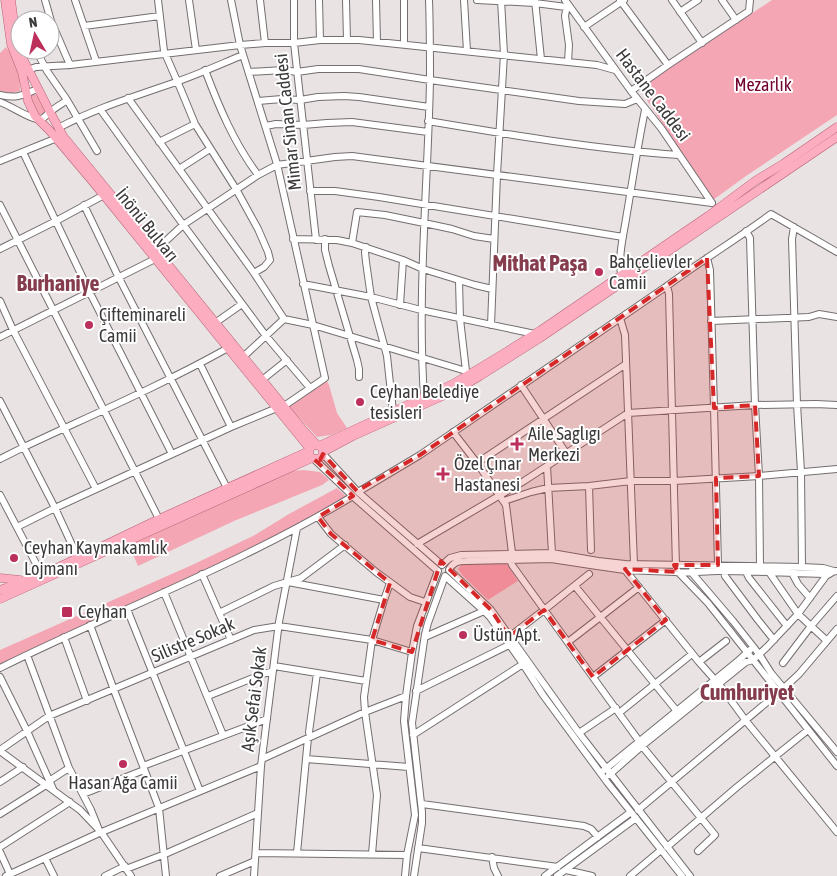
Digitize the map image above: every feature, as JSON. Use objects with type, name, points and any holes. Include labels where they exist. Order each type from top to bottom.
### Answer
[{"type":"main road","name":"İnönü Bulvarı","points":[[5,0],[9,38],[22,72],[30,106],[38,119],[57,138],[228,348],[281,407]]},
{"type":"main road","name":"İnönü Bulvarı","points":[[11,0],[16,40],[28,70],[63,136],[262,380],[316,452]]},
{"type":"main road","points":[[5,591],[55,575],[316,452],[393,411],[453,384],[467,373],[535,334],[708,216],[714,206],[724,202],[837,127]]},
{"type":"main road","points":[[0,599],[5,591],[159,519],[456,390],[540,338],[837,137]]},
{"type":"main road","points":[[751,184],[758,184],[757,192]]},
{"type":"main road","points":[[724,202],[725,208],[731,210]]},
{"type":"main road","points":[[0,578],[25,581]]},
{"type":"main road","points":[[0,582],[5,591]]},
{"type":"street","points":[[45,0],[50,21],[70,66]]},
{"type":"street","points":[[76,0],[96,62]]},
{"type":"street","points":[[158,0],[166,54],[195,124],[236,190],[258,229],[268,252],[270,260],[264,267],[254,272]]},
{"type":"street","points":[[190,0],[196,50]]},
{"type":"street","points":[[17,527],[231,427],[281,407],[325,378],[277,165],[240,45],[231,0]]},
{"type":"street","points":[[260,0],[265,43]]},
{"type":"street","name":"Mimar Sinan Caddesi","points":[[294,0],[294,43],[316,240]]},
{"type":"street","points":[[319,0],[320,40]]},
{"type":"street","points":[[346,0],[347,40]]},
{"type":"street","points":[[376,0],[377,42]]},
{"type":"street","points":[[404,0],[404,44]]},
{"type":"street","points":[[424,397],[421,310],[430,80],[430,0]]},
{"type":"street","points":[[464,0],[467,51]]},
{"type":"street","points":[[477,0],[566,3],[564,16],[568,62]]},
{"type":"street","points":[[672,0],[702,43]]},
{"type":"street","points":[[680,12],[698,0]]},
{"type":"street","points":[[722,0],[736,20]]},
{"type":"street","points":[[631,91],[749,11],[750,0]]},
{"type":"street","points":[[491,325],[496,175],[504,54],[501,1]]},
{"type":"street","points":[[535,1],[541,59]]},
{"type":"street","points":[[584,26],[622,1],[668,65]]},
{"type":"street","name":"Hastane Caddesi","points":[[566,3],[645,110],[661,128],[714,206]]},
{"type":"street","points":[[84,26],[160,16]]},
{"type":"street","points":[[28,70],[36,67],[70,66],[240,45],[320,40],[404,44],[504,54],[597,64],[615,70]]},
{"type":"street","points":[[58,128],[77,118],[128,98],[177,82],[244,55]]},
{"type":"street","points":[[42,60],[97,151]]},
{"type":"street","points":[[249,72],[359,69],[579,101],[625,104],[638,99]]},
{"type":"street","points":[[205,70],[224,119],[247,161],[258,175]]},
{"type":"street","points":[[12,97],[38,89]]},
{"type":"street","points":[[0,94],[18,99],[20,104],[16,106],[8,105]]},
{"type":"street","points":[[258,101],[300,100],[318,97],[359,97],[429,107]]},
{"type":"street","points":[[128,98],[254,272],[284,320],[313,325],[467,373],[460,318],[459,280]]},
{"type":"street","points":[[0,102],[26,116],[38,119],[43,118],[67,100]]},
{"type":"street","points":[[100,109],[266,336],[310,388]]},
{"type":"street","points":[[621,274],[620,264],[623,237],[645,110]]},
{"type":"street","points":[[428,121],[637,152],[679,155]]},
{"type":"street","points":[[266,126],[276,124],[303,125],[327,122],[352,122],[428,132]]},
{"type":"street","points":[[160,142],[195,124]]},
{"type":"street","points":[[0,161],[57,138]]},
{"type":"street","points":[[179,169],[210,150]]},
{"type":"street","points":[[23,152],[140,393],[172,454]]},
{"type":"street","points":[[156,250],[183,225],[258,175],[277,165],[335,157],[352,156],[714,206]]},
{"type":"street","points":[[310,191],[335,191],[495,215],[623,237]]},
{"type":"street","points":[[0,249],[104,195]]},
{"type":"street","points":[[0,205],[159,519]]},
{"type":"street","points":[[84,205],[118,276],[227,488]]},
{"type":"street","points":[[352,243],[357,212],[385,215],[494,239]]},
{"type":"street","points":[[0,668],[202,574],[318,517],[453,432],[771,214],[837,252]]},
{"type":"street","points":[[794,227],[792,239],[801,472],[802,567]]},
{"type":"street","points":[[746,231],[750,238],[759,476],[760,566]]},
{"type":"street","points":[[293,239],[325,239],[352,243],[403,260],[423,269],[475,286],[492,289]]},
{"type":"street","points":[[325,239],[325,250],[357,360],[359,377]]},
{"type":"street","points":[[366,247],[371,298],[387,356],[393,411]]},
{"type":"street","points":[[707,258],[710,270],[718,565]]},
{"type":"street","points":[[0,337],[155,259]]},
{"type":"street","points":[[400,306],[403,260]]},
{"type":"street","points":[[304,284],[535,334]]},
{"type":"street","points":[[667,286],[676,568],[708,603],[837,766]]},
{"type":"street","points":[[0,301],[13,330],[96,489]]},
{"type":"street","points":[[216,323],[242,304]]},
{"type":"street","points":[[711,321],[809,317],[819,314],[837,317]]},
{"type":"street","points":[[620,318],[625,335],[634,564]]},
{"type":"street","points":[[243,357],[284,320]]},
{"type":"street","points":[[0,459],[200,364],[228,348]]},
{"type":"street","points":[[262,380],[287,360]]},
{"type":"street","points":[[200,364],[231,427]]},
{"type":"street","points":[[477,463],[626,364]]},
{"type":"street","points":[[521,385],[566,453]]},
{"type":"street","points":[[0,401],[55,508],[78,558]]},
{"type":"street","points":[[417,544],[502,498],[566,453],[628,413],[755,405],[837,405]]},
{"type":"street","points":[[453,432],[506,505],[512,565],[641,743],[715,835],[698,851]]},
{"type":"street","points":[[316,452],[355,494],[438,571],[440,576],[444,576],[484,611],[543,695],[664,849],[682,876]]},
{"type":"street","points":[[316,452],[355,494],[442,565],[448,566],[449,570],[491,610],[579,733],[605,773]]},
{"type":"street","points":[[547,466],[552,553]]},
{"type":"street","points":[[502,498],[548,488],[759,476],[837,469]]},
{"type":"street","points":[[589,486],[591,550]]},
{"type":"street","points":[[0,494],[42,575]]},
{"type":"street","points":[[318,517],[331,534],[390,583],[410,597],[425,602]]},
{"type":"street","name":"Aşık Sefai Sokak","points":[[254,876],[261,763],[279,626],[297,528]]},
{"type":"street","points":[[219,613],[274,586],[301,578],[345,545]]},
{"type":"street","points":[[414,876],[422,823],[422,804],[412,723],[428,623],[444,576],[449,573],[452,564],[460,561],[552,553],[598,561],[634,564],[802,567],[836,571]]},
{"type":"street","points":[[405,876],[415,815],[404,721],[412,652],[417,626],[439,566],[450,558],[461,555],[511,556],[551,559],[625,570],[692,573],[699,571],[724,571],[823,574],[836,571]]},
{"type":"street","points":[[688,565],[692,573],[759,654],[771,673],[837,752]]},
{"type":"street","points":[[625,570],[837,832]]},
{"type":"street","points":[[724,571],[725,576],[774,640]]},
{"type":"street","points":[[641,743],[676,710],[746,662],[753,660],[798,614],[826,576],[836,571]]},
{"type":"street","points":[[746,572],[787,626]]},
{"type":"street","points":[[769,572],[798,614],[827,641]]},
{"type":"street","points":[[792,573],[798,584],[810,598]]},
{"type":"street","points":[[202,574],[231,640]]},
{"type":"street","points":[[509,636],[589,574]]},
{"type":"street","points":[[287,581],[384,600]]},
{"type":"street","points":[[372,854],[377,795],[364,697],[372,640],[390,583]]},
{"type":"street","points":[[575,586],[676,710]]},
{"type":"street","points":[[568,642],[639,587]]},
{"type":"street","points":[[164,592],[224,735]]},
{"type":"street","points":[[783,663],[837,596]]},
{"type":"street","points":[[127,609],[200,791]]},
{"type":"street","points":[[425,637],[484,611]]},
{"type":"street","points":[[593,677],[666,620]]},
{"type":"street","points":[[90,625],[159,808],[166,876]]},
{"type":"street","name":"Silistre Sokak","points":[[0,750],[49,716],[254,630],[279,626],[372,640],[412,652]]},
{"type":"street","points":[[545,876],[634,811],[746,721],[798,674],[837,629]]},
{"type":"street","points":[[64,637],[87,701]]},
{"type":"street","points":[[699,662],[726,641]]},
{"type":"street","points":[[416,691],[509,645]]},
{"type":"street","points":[[605,773],[717,682],[753,647]]},
{"type":"street","points":[[579,733],[618,710],[655,684],[692,654]]},
{"type":"street","points":[[27,655],[69,768],[100,831]]},
{"type":"street","points":[[413,735],[522,664]]},
{"type":"street","points":[[208,696],[263,674],[273,668],[366,681]]},
{"type":"street","points":[[297,853],[317,673]]},
{"type":"street","points":[[0,677],[48,783],[53,790],[80,810],[100,831],[131,876]]},
{"type":"street","points":[[0,852],[8,875],[100,831],[200,791],[365,712],[406,696]]},
{"type":"street","points":[[83,794],[183,751],[267,719]]},
{"type":"street","points":[[630,876],[736,787],[808,730]]},
{"type":"street","points":[[0,750],[22,768],[48,783]]},
{"type":"street","points":[[306,759],[409,766]]},
{"type":"street","points":[[0,782],[22,768]]},
{"type":"street","points":[[0,814],[69,768]]},
{"type":"street","points":[[0,847],[70,802]]},
{"type":"street","points":[[422,804],[584,826],[591,829],[598,837]]},
{"type":"street","points":[[634,811],[636,818],[690,876]]},
{"type":"street","points":[[105,876],[165,854],[258,814]]},
{"type":"street","points":[[557,876],[636,818]]},
{"type":"street","points":[[418,848],[558,867]]},
{"type":"street","points":[[256,853],[407,855]]},
{"type":"street","points":[[492,857],[498,876]]},
{"type":"street","points":[[45,858],[54,876]]},
{"type":"street","points":[[220,876],[255,861]]},
{"type":"street","points":[[566,870],[592,876]]},
{"type":"highlighted area","points":[[707,258],[714,408],[755,405],[759,476],[716,478],[718,565],[674,565],[678,572],[625,569],[666,620],[593,677],[544,610],[509,637],[491,610],[441,561],[412,652],[372,640],[390,583],[331,534],[318,517],[353,496],[314,459],[320,460],[323,454],[357,491],[420,455]]},
{"type":"green space","name":"Mezarlık","points":[[772,0],[837,0],[837,115],[713,200],[641,91],[643,86]]},
{"type":"green space","points":[[6,47],[10,52],[10,60],[14,60],[19,73],[20,91],[12,93],[0,91],[0,53]]},
{"type":"green space","points":[[33,94],[38,96],[44,106],[45,113],[37,114],[30,97]]},
{"type":"green space","points":[[325,378],[329,385],[337,413],[347,428],[331,435],[317,437],[288,406]]},
{"type":"green space","points":[[291,471],[320,472],[329,480],[322,485],[234,521],[138,566],[129,545]]},
{"type":"green space","points":[[337,488],[347,497],[307,523],[0,668],[0,650],[253,536]]},
{"type":"green space","points":[[506,563],[518,581],[488,600],[458,569],[461,565],[467,564]]},
{"type":"place","name":"Bahçelievler Camii","points":[[599,272]]},
{"type":"place","name":"Çifteminareli Camii","points":[[89,325]]},
{"type":"place","name":"Ceyhan Belediye tesisleri","points":[[360,402]]},
{"type":"place","name":"Aile Saglıgı Merkezi","points":[[517,444]]},
{"type":"place","name":"Özel Çınar Hastanesi","points":[[443,474]]},
{"type":"place","name":"Ceyhan Kaymakamlık Lojmanı","points":[[14,558]]},
{"type":"place","name":"Ceyhan","points":[[67,612]]},
{"type":"place","name":"Üstün Apt.","points":[[463,635]]},
{"type":"place","name":"Hasan Ağa Camii","points":[[123,764]]},
{"type":"district","name":"Mithat Paşa","points":[[540,263]]},
{"type":"district","name":"Burhaniye","points":[[58,283]]},
{"type":"district","name":"Cumhuriyet","points":[[747,692]]}]
